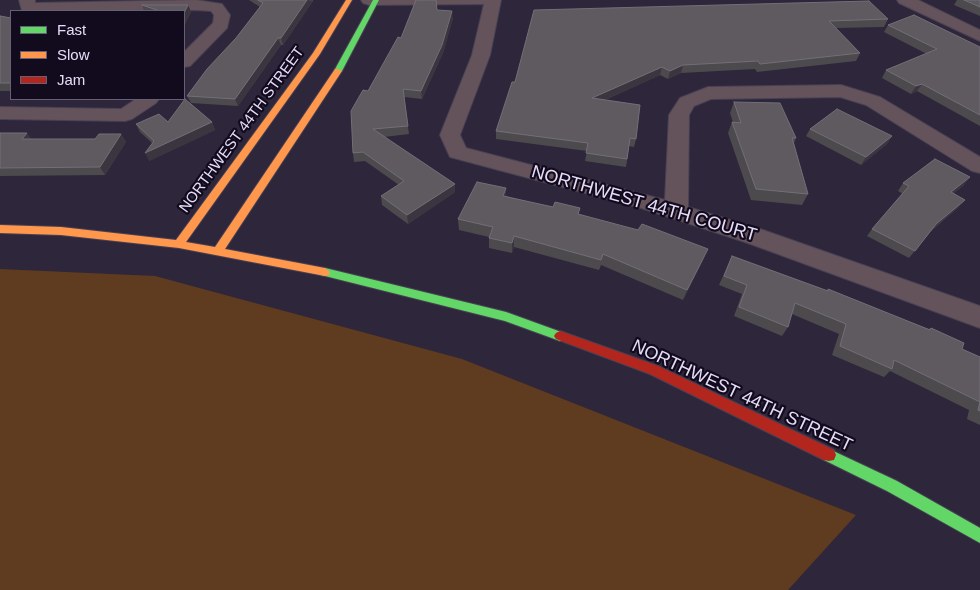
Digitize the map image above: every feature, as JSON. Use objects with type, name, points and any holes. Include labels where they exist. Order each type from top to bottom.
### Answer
[{"type":"street","name":"NORTHWEST 44TH STREET","points":[[349,0],[316,54],[179,244],[359,279],[506,317],[654,370],[892,486],[980,536]]},
{"type":"street","points":[[369,0],[480,0]]},
{"type":"street","points":[[217,252],[344,62],[376,0]]},
{"type":"street","name":"NORTHWEST 44TH COURT","points":[[492,0],[481,55],[450,134],[457,152],[638,200],[754,236],[978,312]]},
{"type":"street","points":[[905,0],[980,36]]},
{"type":"street","points":[[27,4],[196,5],[216,7],[222,15],[221,24],[185,61]]},
{"type":"street","points":[[676,212],[679,115],[686,102],[708,93],[841,91],[873,101],[980,166]]},
{"type":"street","points":[[0,113],[125,115],[148,100]]},
{"type":"street","points":[[0,229],[61,231],[179,244]]},
{"type":"shaded area","points":[[0,269],[155,276],[462,359],[856,515],[788,590],[0,590]]},
{"type":"building","points":[[258,0],[307,0],[235,99],[187,96],[207,69],[236,38],[263,3]]},
{"type":"building","points":[[416,0],[436,0],[437,10],[452,11],[442,45],[421,91],[403,89],[408,126],[373,129],[455,184],[407,215],[381,196],[404,181],[363,152],[353,153],[351,111],[363,90],[368,91],[398,37],[401,38]]},
{"type":"building","points":[[964,0],[980,0],[980,7]]},
{"type":"building","points":[[869,1],[888,19],[829,21],[860,53],[760,64],[758,61],[683,65],[670,71],[662,67],[592,98],[640,105],[636,139],[630,138],[627,159],[586,153],[588,143],[496,131],[512,82],[515,82],[534,10]]},
{"type":"building","points":[[142,5],[188,5],[185,11],[157,10]]},
{"type":"building","points":[[914,15],[980,47],[980,115],[922,84],[916,86],[886,70],[937,49],[888,25]]},
{"type":"building","points":[[0,16],[10,18],[10,83],[0,83]]},
{"type":"building","points":[[185,99],[212,122],[145,153],[154,141],[136,124],[159,114],[168,122]]},
{"type":"building","points":[[734,102],[780,103],[796,138],[792,138],[808,194],[756,189],[732,122],[741,123]]},
{"type":"building","points":[[837,109],[892,136],[866,157],[810,129]]},
{"type":"building","points":[[0,133],[27,133],[22,139],[95,139],[99,134],[121,134],[100,167],[0,168]]},
{"type":"building","points":[[935,159],[970,177],[951,192],[965,200],[936,224],[915,251],[872,229],[909,186],[903,183]]},
{"type":"building","points":[[477,182],[506,188],[503,196],[553,207],[555,202],[580,208],[578,214],[638,230],[642,224],[708,249],[687,290],[603,254],[601,260],[514,236],[512,243],[489,238],[493,227],[458,219]]},
{"type":"building","points":[[732,256],[828,291],[828,289],[930,330],[931,328],[964,343],[962,349],[980,357],[980,402],[894,360],[892,369],[840,346],[846,324],[795,303],[788,327],[739,307],[747,285],[724,276]]},
{"type":"traffic: fast","points":[[338,71],[376,0]]},
{"type":"traffic: fast","points":[[325,272],[506,317],[560,336]]},
{"type":"traffic: fast","points":[[829,455],[892,486],[980,536]]},
{"type":"traffic: slow","points":[[179,244],[316,54],[349,0]]},
{"type":"traffic: slow","points":[[217,252],[338,71]]},
{"type":"traffic: slow","points":[[0,229],[61,231],[179,244],[325,272]]},
{"type":"traffic: jam","points":[[560,336],[654,370],[829,455]]}]
